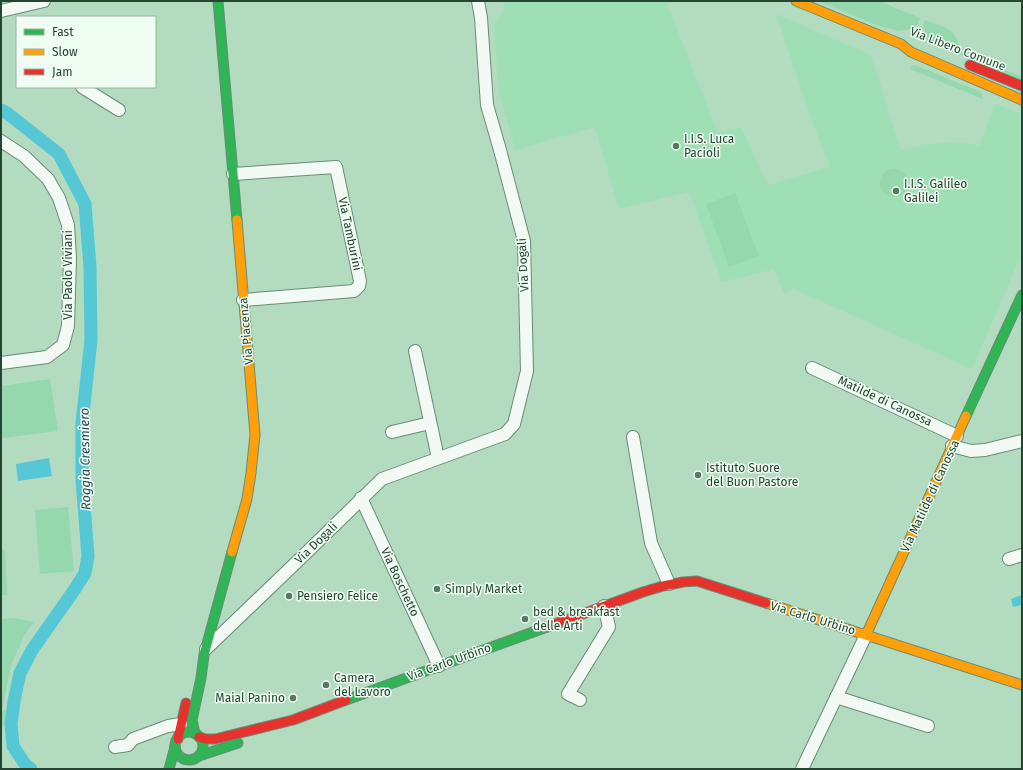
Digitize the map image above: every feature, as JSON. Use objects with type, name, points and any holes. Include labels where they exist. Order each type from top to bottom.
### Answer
[{"type":"street","points":[[1,10],[26,11],[44,1]]},
{"type":"street","name":"Via Piacenza","points":[[197,736],[192,720],[205,652],[247,499],[255,435],[218,1]]},
{"type":"street","name":"Via Dogali","points":[[205,652],[382,479],[505,434],[514,424],[527,371],[524,241],[487,105],[481,18],[478,1]]},
{"type":"street","name":"Via Libero Comune","points":[[796,1],[885,37],[900,44],[911,52],[1022,100]]},
{"type":"street","name":"Via Libero Comune","points":[[885,37],[914,43]]},
{"type":"street","name":"Via Libero Comune","points":[[964,63],[1022,86]]},
{"type":"street","points":[[84,88],[119,110]]},
{"type":"street","name":"Via Paolo Viviani","points":[[1,140],[24,156],[48,179],[59,198],[68,225],[70,258],[68,326],[63,345],[46,357],[1,363]]},
{"type":"street","name":"Via Tamburini","points":[[233,174],[336,167],[360,281],[359,286],[354,291],[243,300]]},
{"type":"street","name":"Via Matilde di Canossa","points":[[802,769],[866,634],[1022,295]]},
{"type":"street","points":[[414,350],[438,458]]},
{"type":"street","name":"Matilde di Canossa","points":[[812,368],[955,441],[971,451],[985,450],[1022,441]]},
{"type":"street","points":[[392,432],[430,422]]},
{"type":"street","points":[[633,437],[651,543],[669,584]]},
{"type":"street","name":"Via Boschetto","points":[[361,498],[439,666]]},
{"type":"street","points":[[1009,559],[1022,555]]},
{"type":"street","name":"Via Carlo Urbino","points":[[195,758],[293,720],[604,606],[643,592],[683,581],[697,581],[1022,684]]},
{"type":"street","points":[[580,700],[568,694],[609,627],[604,606]]},
{"type":"street","name":"Via Piacenza","points":[[169,769],[177,743],[187,698],[205,652]]},
{"type":"street","points":[[836,697],[928,726]]},
{"type":"street","name":"Via Carlo Urbino","points":[[197,736],[206,739],[215,739],[293,720]]},
{"type":"street","points":[[115,747],[128,745],[133,740],[168,726],[181,724]]},
{"type":"street","points":[[183,769],[202,752],[203,747],[197,736],[185,733],[177,743],[179,756],[183,759],[195,758]]},
{"type":"shaded area","points":[[503,1],[666,1],[718,133],[741,127],[768,185],[830,167],[815,129],[776,14],[871,55],[901,150],[932,144],[962,142],[979,146],[995,104],[1022,114],[1022,253],[972,369],[794,289],[784,293],[774,269],[722,282],[689,192],[619,209],[595,127],[515,150],[499,91],[494,26],[497,19],[505,9]]},
{"type":"shaded area","points":[[818,1],[879,1],[920,18],[918,24],[911,29],[898,31],[874,24]]},
{"type":"shaded area","points":[[925,20],[950,30],[957,38],[963,53],[1022,77],[1022,80],[927,41],[923,25]]},
{"type":"shaded area","points":[[915,65],[981,92],[983,99],[910,69],[911,66]]},
{"type":"shaded area","points":[[894,169],[904,173],[908,183],[904,193],[894,197],[884,193],[880,183],[884,173]]},
{"type":"shaded area","points":[[735,193],[759,256],[729,267],[706,204]]},
{"type":"shaded area","points":[[50,379],[58,431],[2,438],[1,386]]},
{"type":"shaded area","points":[[68,507],[74,571],[40,574],[35,510]]},
{"type":"shaded area","points":[[1,550],[5,550],[7,595],[1,595]]},
{"type":"shaded area","points":[[13,618],[34,622],[24,636],[11,666],[2,710],[6,711],[1,734],[1,619]]},
{"type":"water","points":[[49,458],[52,476],[18,481],[16,464]]},
{"type":"water","points":[[1022,595],[1022,605],[1013,607],[1011,599]]},
{"type":"waterway","name":"Roggia Cresmiero","points":[[1,110],[7,113],[59,154],[85,204],[90,267],[91,340],[82,423],[82,480],[88,556],[85,573],[32,650],[20,673],[11,724],[13,746],[25,764],[31,769]]},
{"type":"traffic: fast","points":[[218,1],[237,220]]},
{"type":"traffic: fast","points":[[966,416],[1022,295]]},
{"type":"traffic: fast","points":[[195,734],[192,720],[201,678],[204,655],[232,552]]},
{"type":"traffic: fast","points":[[346,700],[547,627]]},
{"type":"traffic: fast","points":[[189,732],[199,736],[203,746],[199,756],[189,760],[179,756],[175,746],[179,736],[189,732]]},
{"type":"traffic: fast","points":[[199,756],[238,743]]},
{"type":"traffic: fast","points":[[169,769],[175,747]]},
{"type":"traffic: slow","points":[[796,1],[901,44],[911,52],[1022,100]]},
{"type":"traffic: slow","points":[[232,552],[247,499],[255,435],[237,220]]},
{"type":"traffic: slow","points":[[866,635],[966,416]]},
{"type":"traffic: slow","points":[[766,603],[1022,685]]},
{"type":"traffic: jam","points":[[970,65],[1022,86]]},
{"type":"traffic: jam","points":[[547,627],[643,592],[683,582],[697,581],[766,603]]},
{"type":"traffic: jam","points":[[199,737],[215,739],[293,720],[346,700]]},
{"type":"traffic: jam","points":[[178,739],[186,703]]},
{"type":"place","name":"I.I.S. Luca Pacioli","points":[[676,146]]},
{"type":"place","name":"I.I.S. Galileo Galilei","points":[[896,191]]},
{"type":"place","name":"Istituto Suore del Buon Pastore","points":[[698,475]]},
{"type":"place","name":"Simply Market","points":[[437,589]]},
{"type":"place","name":"Pensiero Felice","points":[[289,596]]},
{"type":"place","name":"bed & breakfast delle Arti","points":[[525,619]]},
{"type":"place","name":"Camera del Lavoro","points":[[326,685]]},
{"type":"place","name":"Maial Panino","points":[[293,698]]}]
